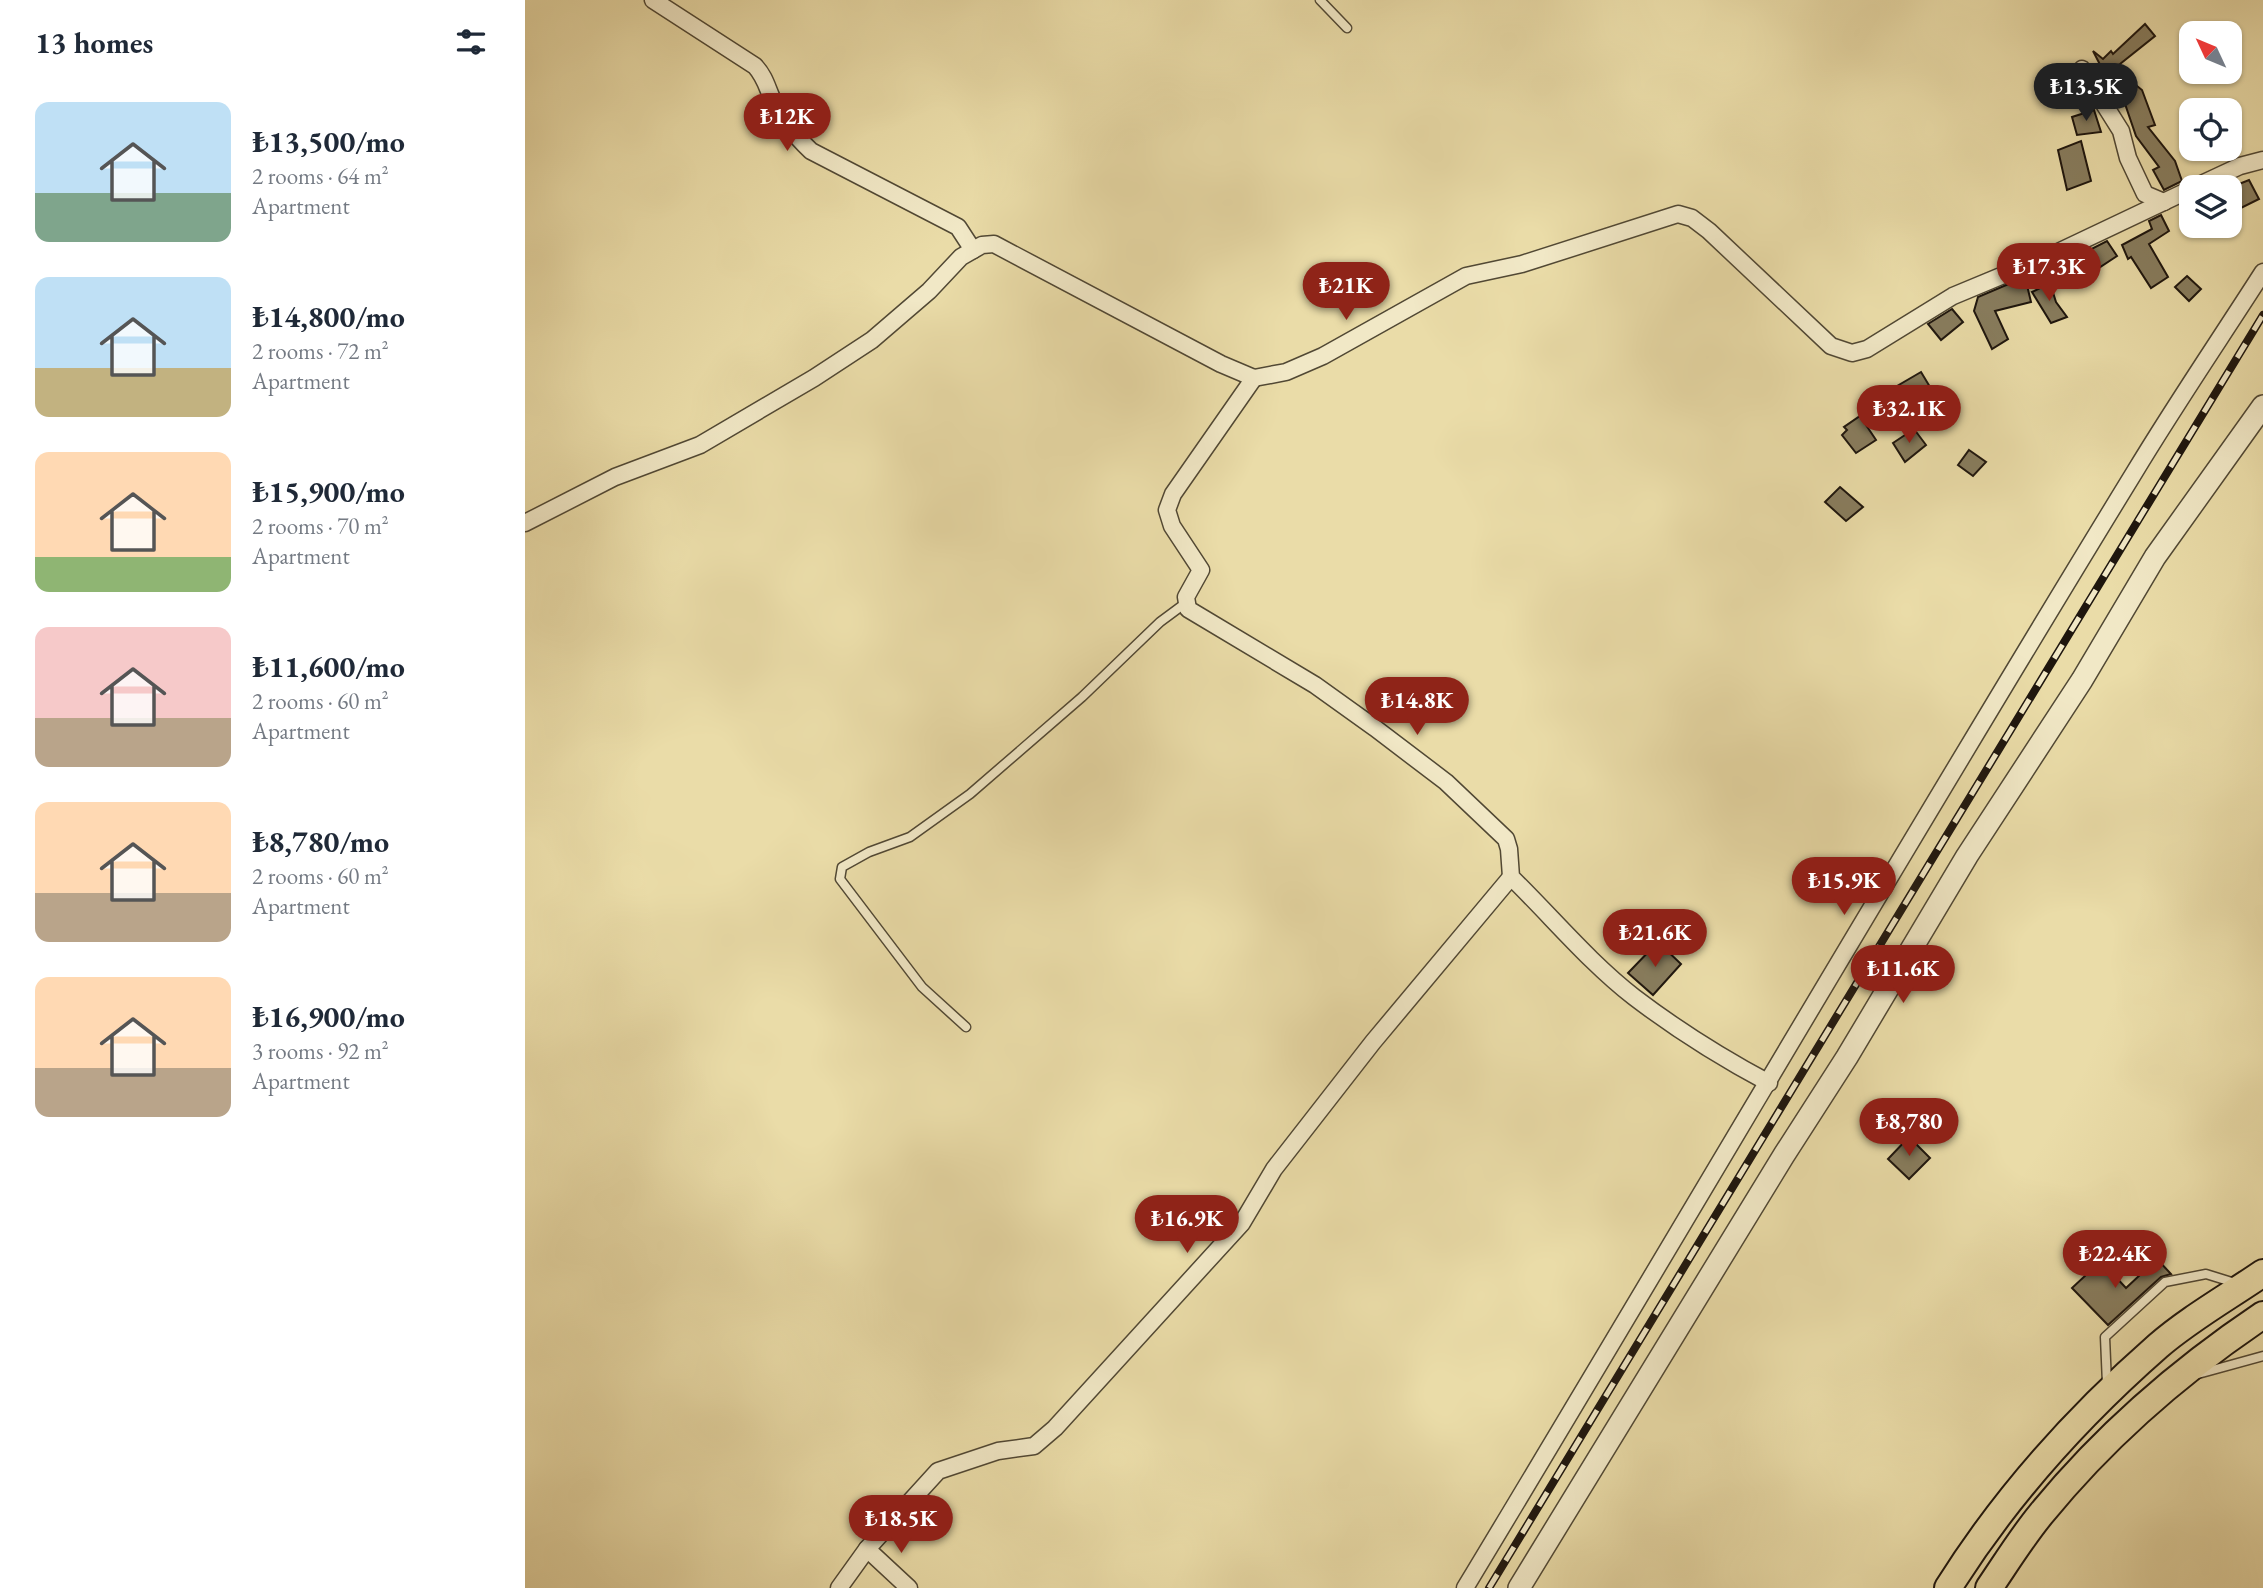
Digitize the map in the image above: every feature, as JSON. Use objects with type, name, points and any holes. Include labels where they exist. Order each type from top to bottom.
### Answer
[{"type":"highway","points":[[1948,1588],[1988,1529],[2050,1450],[2159,1345],[2254,1280]]},
{"type":"highway","points":[[1989,1588],[2040,1515],[2096,1453],[2175,1380],[2263,1315]]},
{"type":"street","points":[[653,0],[755,66],[766,79],[775,103],[795,135],[811,151],[958,227],[973,250]]},
{"type":"street","points":[[2082,69],[2120,131],[2127,158],[2145,194],[2164,202]]},
{"type":"street","points":[[2220,175],[2239,166],[2263,160]]},
{"type":"street","points":[[525,523],[615,477],[700,445],[814,378],[872,340],[929,291],[961,257],[982,245],[994,244],[1220,364],[1254,378],[1286,372],[1323,356],[1466,276],[1522,264],[1678,214],[1692,218],[1709,231],[1831,346],[1852,353],[1867,349],[1953,296],[2054,254],[2179,195]]},
{"type":"street","points":[[1465,1588],[1769,1083],[1878,894],[2136,470],[2263,272]]},
{"type":"street","points":[[1254,378],[1173,494],[1167,510],[1172,526],[1201,570],[1186,597],[1188,609],[1315,685],[1446,782],[1500,831],[1509,849],[1511,877],[1633,996],[1727,1061],[1769,1083]]},
{"type":"street","points":[[1519,1588],[1847,1057],[1967,856],[2082,680],[2155,557],[2263,406]]},
{"type":"street","points":[[839,1588],[867,1549],[938,1471],[998,1451],[1034,1446],[1055,1428],[1242,1223],[1274,1169],[1373,1042],[1511,877]]},
{"type":"street","points":[[867,1549],[909,1588]]},
{"type":"lane","points":[[1319,0],[1347,28]]},
{"type":"lane","points":[[966,1027],[922,986],[905,965],[840,879],[842,867],[869,852],[910,836],[969,794],[1082,697],[1160,622],[1187,602]]},
{"type":"lane","points":[[2107,1395],[2105,1337],[2165,1282],[2206,1274],[2254,1280]]},
{"type":"lane","points":[[2175,1380],[2263,1356]]},
{"type":"building","points":[[2145,24],[2155,36],[2115,68],[2142,90],[2155,125],[2148,127],[2175,161],[2180,175],[2179,182],[2164,190],[2153,170],[2159,167],[2136,136],[2124,101],[2111,86],[2093,51],[2103,59],[2111,51],[2113,54]]},
{"type":"building","points":[[2094,110],[2101,132],[2077,135],[2072,117]]},
{"type":"building","points":[[2081,141],[2091,181],[2067,190],[2058,150]]},
{"type":"building","points":[[2249,180],[2259,199],[2242,208],[2242,183]]},
{"type":"building","points":[[2161,215],[2169,231],[2149,244],[2168,277],[2151,288],[2131,257],[2128,259],[2122,245],[2152,229],[2149,221]]},
{"type":"building","points":[[2107,241],[2117,256],[2082,279],[2070,260]]},
{"type":"building","points":[[2187,276],[2201,289],[2189,301],[2175,287]]},
{"type":"building","points":[[2025,277],[2031,302],[1995,311],[2008,339],[1992,349],[1974,311],[1978,297]]},
{"type":"building","points":[[2050,283],[2056,302],[2067,317],[2051,323],[2032,292]]},
{"type":"building","points":[[1952,309],[1963,322],[1941,340],[1928,324]]},
{"type":"building","points":[[1921,372],[1930,387],[1896,413],[1888,395],[1892,389]]},
{"type":"building","points":[[1860,416],[1876,440],[1856,453],[1842,435],[1847,430],[1844,427]]},
{"type":"building","points":[[1914,429],[1926,445],[1905,462],[1893,443]]},
{"type":"building","points":[[1969,450],[1986,462],[1973,476],[1958,465]]},
{"type":"building","points":[[1840,487],[1863,507],[1846,521],[1825,502]]},
{"type":"building","points":[[1658,942],[1681,964],[1653,995],[1628,973]]},
{"type":"building","points":[[1909,1137],[1930,1158],[1909,1179],[1888,1159]]},
{"type":"building","points":[[2157,1259],[2171,1274],[2161,1277],[2108,1325],[2072,1288],[2101,1261],[2126,1288]]},
{"type":"railway","points":[[1489,1588],[2263,315]]}]
